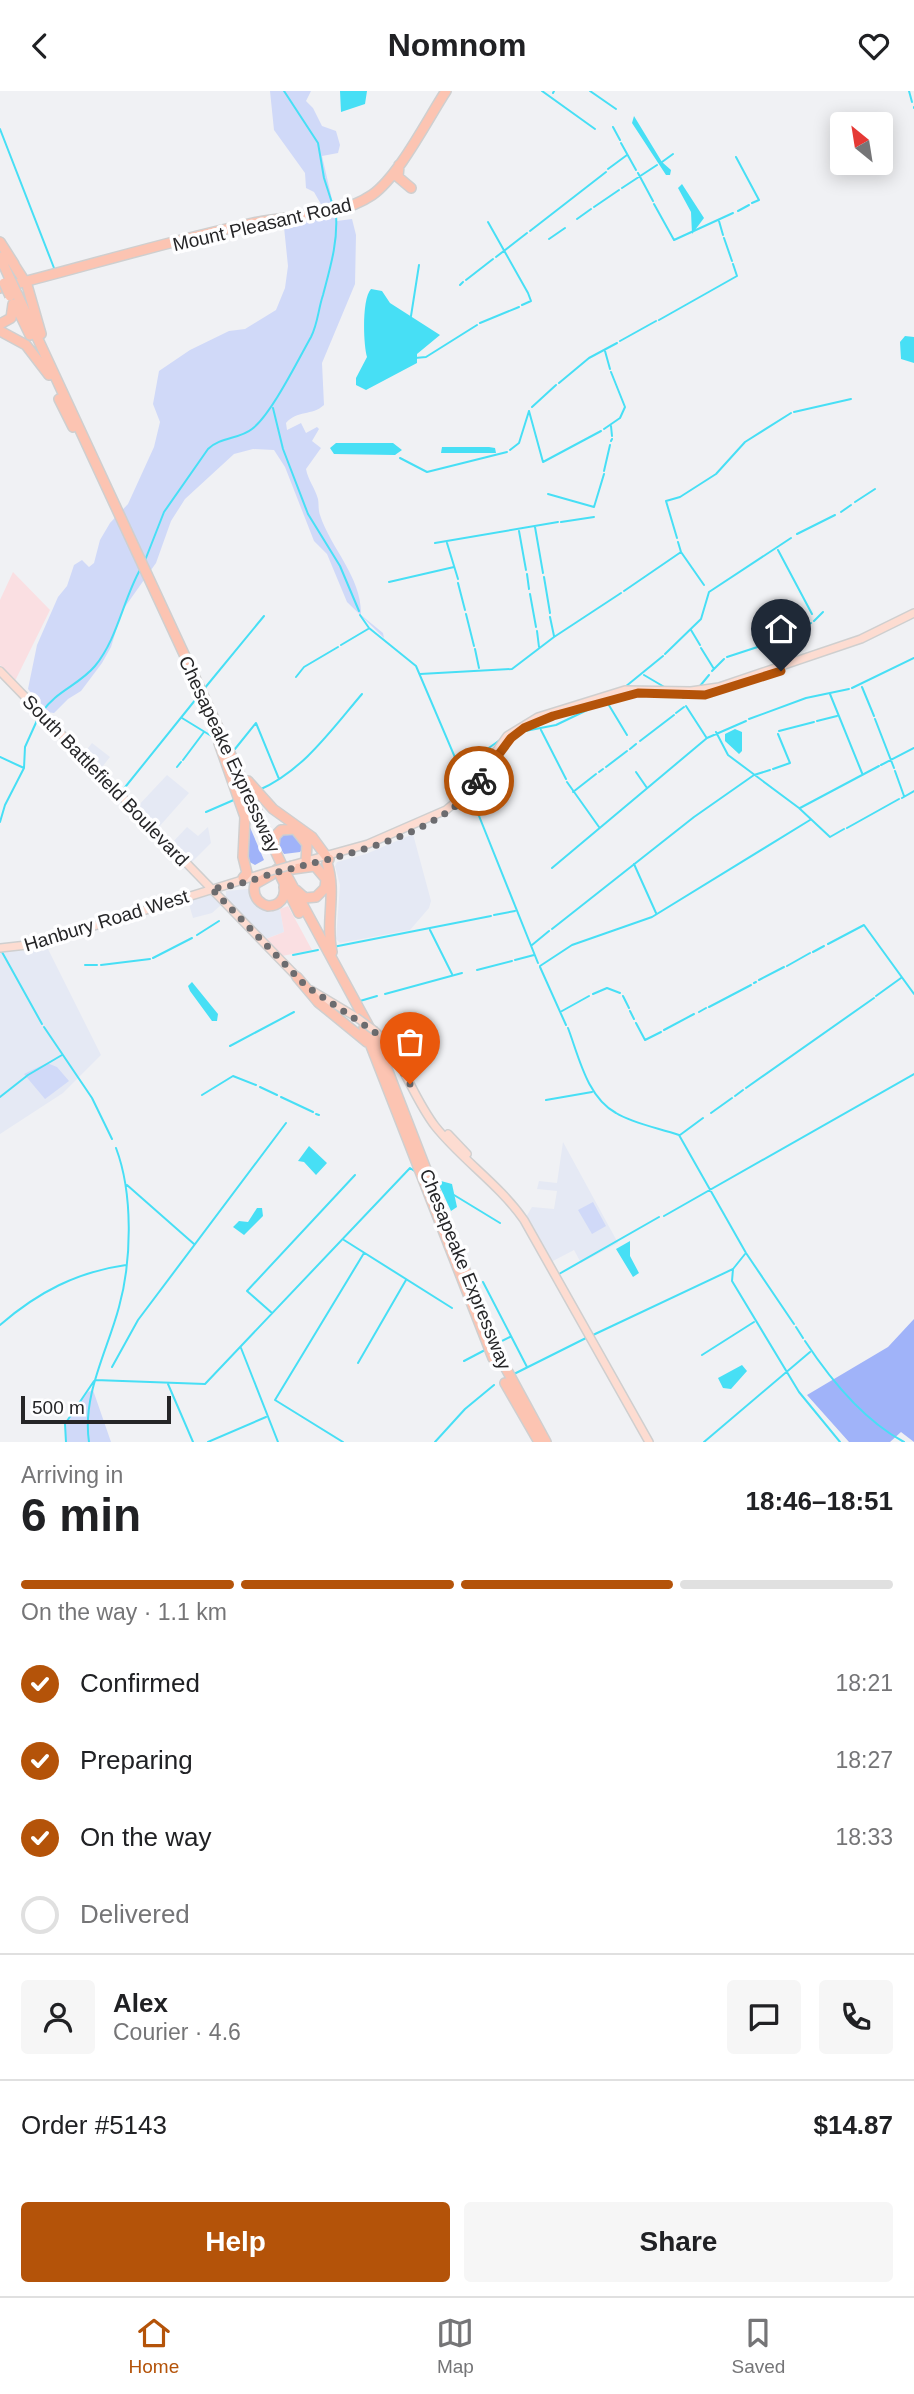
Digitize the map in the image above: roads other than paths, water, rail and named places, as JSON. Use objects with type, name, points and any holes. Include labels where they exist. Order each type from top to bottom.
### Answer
[{"type":"highway","name":"Mount Pleasant Road","points":[[6,286],[249,224],[326,212],[360,201],[379,189],[401,161],[446,91]]},
{"type":"highway","points":[[401,161],[397,176],[411,188]]},
{"type":"highway","points":[[379,189],[393,181],[400,181]]},
{"type":"highway","points":[[0,242],[25,283],[52,377]]},
{"type":"highway","name":"Chesapeake Expressway","points":[[0,257],[6,286],[52,377],[275,850],[291,871],[375,1038],[496,1350],[546,1442]]},
{"type":"highway","points":[[11,260],[25,278],[47,276]]},
{"type":"highway","name":"Mount Pleasant Road","points":[[25,283],[108,262]]},
{"type":"highway","points":[[0,324],[9,320],[14,312],[6,286]]},
{"type":"highway","points":[[0,331],[26,345],[52,377]]},
{"type":"highway","name":"Chesapeake Expressway","points":[[140,566],[219,743],[271,871],[356,1012],[486,1344],[538,1442]]},
{"type":"highway","points":[[219,743],[246,820],[243,857],[247,875],[243,878]]},
{"type":"highway","points":[[229,750],[260,796],[312,837],[328,858],[333,891],[330,937],[339,970]]},
{"type":"highway","points":[[275,850],[277,833],[285,828],[295,829],[307,844],[306,862]]},
{"type":"highway","points":[[297,977],[318,1002],[360,1033],[376,1061]]},
{"type":"main road","points":[[211,888],[271,871],[291,871],[442,814],[464,796],[507,736],[538,717],[625,690],[691,691],[726,685],[861,639],[914,615]]},
{"type":"main road","name":"South Battlefield Boulevard","points":[[0,671],[297,977],[320,997],[376,1031],[386,1042],[416,1095],[445,1131],[520,1210],[649,1442]]},
{"type":"main road","points":[[291,871],[306,862],[328,858]]},
{"type":"main road","points":[[211,888],[271,871]]},
{"type":"main road","name":"Hanbury Road West","points":[[0,948],[36,944],[211,888]]},
{"type":"waterway","points":[[284,91],[318,143],[324,178],[333,206]]},
{"type":"waterway","points":[[542,91],[595,129]]},
{"type":"waterway","points":[[590,91],[616,109]]},
{"type":"waterway","points":[[909,91],[912,102]]},
{"type":"waterway","points":[[613,127],[620,140]]},
{"type":"waterway","points":[[0,129],[54,268]]},
{"type":"waterway","points":[[621,143],[636,170]]},
{"type":"waterway","points":[[662,162],[673,154]]},
{"type":"waterway","points":[[608,169],[627,155]]},
{"type":"waterway","points":[[736,157],[759,200],[752,203]]},
{"type":"waterway","points":[[622,188],[657,165]]},
{"type":"waterway","points":[[530,231],[606,172]]},
{"type":"waterway","points":[[638,173],[653,201]]},
{"type":"waterway","points":[[594,207],[619,190]]},
{"type":"waterway","points":[[654,204],[674,240],[733,213]]},
{"type":"waterway","points":[[738,211],[749,205]]},
{"type":"waterway","points":[[577,219],[591,209]]},
{"type":"waterway","points":[[144,563],[164,512],[208,449],[218,442],[252,429],[276,400],[292,373],[315,327],[333,255],[336,214]]},
{"type":"waterway","points":[[719,221],[723,235]]},
{"type":"waterway","points":[[488,222],[528,293],[531,301],[522,305]]},
{"type":"waterway","points":[[549,239],[565,228]]},
{"type":"waterway","points":[[496,257],[527,233]]},
{"type":"waterway","points":[[724,238],[732,261]]},
{"type":"waterway","points":[[466,280],[493,259]]},
{"type":"waterway","points":[[659,320],[737,276],[733,264]]},
{"type":"waterway","points":[[411,316],[419,265]]},
{"type":"waterway","points":[[460,285],[463,282]]},
{"type":"waterway","points":[[480,323],[519,307]]},
{"type":"waterway","points":[[620,341],[656,321]]},
{"type":"waterway","points":[[415,358],[426,357],[477,325]]},
{"type":"waterway","points":[[559,383],[589,358],[617,343]]},
{"type":"waterway","points":[[605,351],[610,369]]},
{"type":"waterway","points":[[604,429],[620,418],[625,407],[611,372]]},
{"type":"waterway","points":[[532,407],[556,385]]},
{"type":"waterway","points":[[794,412],[851,399]]},
{"type":"waterway","points":[[273,408],[283,449],[308,514],[340,566],[359,611]]},
{"type":"waterway","points":[[529,411],[543,462],[601,431]]},
{"type":"waterway","points":[[510,450],[519,443],[529,411]]},
{"type":"waterway","points":[[677,538],[666,501],[680,497],[716,474],[745,442],[791,413]]},
{"type":"waterway","points":[[611,426],[612,436]]},
{"type":"waterway","points":[[604,471],[610,445]]},
{"type":"waterway","points":[[400,458],[427,472],[507,452]]},
{"type":"waterway","points":[[548,494],[594,507],[604,474]]},
{"type":"waterway","points":[[855,502],[875,489]]},
{"type":"waterway","points":[[841,512],[851,505]]},
{"type":"waterway","points":[[797,534],[835,515]]},
{"type":"waterway","points":[[561,522],[594,517]]},
{"type":"waterway","points":[[435,543],[558,522]]},
{"type":"waterway","points":[[535,527],[543,573]]},
{"type":"waterway","points":[[519,531],[526,570]]},
{"type":"waterway","points":[[665,654],[701,619],[709,592],[791,538]]},
{"type":"waterway","points":[[678,542],[681,552],[704,585]]},
{"type":"waterway","points":[[447,543],[458,579]]},
{"type":"waterway","points":[[778,550],[812,614]]},
{"type":"waterway","points":[[624,591],[681,552]]},
{"type":"waterway","points":[[389,582],[454,567]]},
{"type":"waterway","points":[[42,712],[54,699],[89,673],[103,655],[141,568]]},
{"type":"waterway","points":[[527,574],[529,589]]},
{"type":"waterway","points":[[544,577],[550,613]]},
{"type":"waterway","points":[[458,583],[465,610]]},
{"type":"waterway","points":[[420,674],[512,669],[554,637],[621,593]]},
{"type":"waterway","points":[[530,594],[536,627]]},
{"type":"waterway","points":[[814,621],[823,612]]},
{"type":"waterway","points":[[466,614],[474,646]]},
{"type":"waterway","points":[[360,615],[369,628],[416,666],[468,788]]},
{"type":"waterway","points":[[204,689],[264,616]]},
{"type":"waterway","points":[[550,617],[554,636]]},
{"type":"waterway","points":[[727,657],[788,637],[811,623]]},
{"type":"waterway","points":[[341,645],[368,629]]},
{"type":"waterway","points":[[691,630],[700,645]]},
{"type":"waterway","points":[[537,631],[539,647]]},
{"type":"waterway","points":[[296,677],[304,667],[338,647]]},
{"type":"waterway","points":[[701,648],[714,669]]},
{"type":"waterway","points":[[475,649],[479,668]]},
{"type":"waterway","points":[[625,687],[663,656]]},
{"type":"waterway","points":[[852,688],[914,658]]},
{"type":"waterway","points":[[712,671],[724,659]]},
{"type":"waterway","points":[[644,675],[666,688]]},
{"type":"waterway","points":[[700,686],[709,675]]},
{"type":"waterway","points":[[862,687],[874,716]]},
{"type":"waterway","points":[[749,719],[806,698],[849,689]]},
{"type":"waterway","points":[[259,790],[275,782],[303,761],[362,694]]},
{"type":"waterway","points":[[830,694],[862,773]]},
{"type":"waterway","points":[[683,698],[691,696]]},
{"type":"waterway","points":[[122,791],[196,699]]},
{"type":"waterway","points":[[520,732],[556,725],[608,700]]},
{"type":"waterway","points":[[607,702],[627,735]]},
{"type":"waterway","points":[[686,706],[706,737]]},
{"type":"waterway","points":[[676,713],[684,707]]},
{"type":"waterway","points":[[640,741],[674,715]]},
{"type":"waterway","points":[[0,822],[5,805],[24,768],[25,747],[39,716]]},
{"type":"waterway","points":[[817,721],[837,716]]},
{"type":"waterway","points":[[182,718],[213,737]]},
{"type":"waterway","points":[[875,719],[894,768]]},
{"type":"waterway","points":[[552,868],[707,738],[746,721]]},
{"type":"waterway","points":[[779,731],[814,722]]},
{"type":"waterway","points":[[231,749],[235,749],[256,723],[279,779]]},
{"type":"waterway","points":[[541,730],[566,779]]},
{"type":"waterway","points":[[183,760],[204,732]]},
{"type":"waterway","points":[[716,732],[728,755],[799,808],[830,837],[844,829]]},
{"type":"waterway","points":[[773,769],[790,763],[778,734]]},
{"type":"waterway","points":[[462,767],[500,740]]},
{"type":"waterway","points":[[630,749],[636,744]]},
{"type":"waterway","points":[[881,765],[914,748]]},
{"type":"waterway","points":[[606,767],[627,751]]},
{"type":"waterway","points":[[0,757],[24,768]]},
{"type":"waterway","points":[[177,767],[181,762]]},
{"type":"waterway","points":[[800,808],[879,766]]},
{"type":"waterway","points":[[599,772],[603,769]]},
{"type":"waterway","points":[[552,929],[694,817],[754,775],[770,770]]},
{"type":"waterway","points":[[895,771],[904,796]]},
{"type":"waterway","points":[[636,772],[647,788]]},
{"type":"waterway","points":[[573,792],[596,774]]},
{"type":"waterway","points":[[567,782],[599,827]]},
{"type":"waterway","points":[[902,798],[914,791]]},
{"type":"waterway","points":[[471,796],[538,963]]},
{"type":"waterway","points":[[206,812],[236,799]]},
{"type":"waterway","points":[[847,828],[899,799]]},
{"type":"waterway","points":[[540,966],[572,945],[652,917],[810,820]]},
{"type":"waterway","points":[[634,864],[656,913]]},
{"type":"waterway","points":[[494,915],[515,911]]},
{"type":"waterway","points":[[333,947],[491,916]]},
{"type":"waterway","points":[[197,935],[219,921]]},
{"type":"waterway","points":[[828,944],[864,925],[914,994]]},
{"type":"waterway","points":[[430,930],[452,974]]},
{"type":"waterway","points":[[532,945],[549,931]]},
{"type":"waterway","points":[[153,958],[192,938]]},
{"type":"waterway","points":[[813,952],[824,946]]},
{"type":"waterway","points":[[293,955],[318,950]]},
{"type":"waterway","points":[[2,952],[42,1024]]},
{"type":"waterway","points":[[787,966],[810,953]]},
{"type":"waterway","points":[[515,960],[534,955]]},
{"type":"waterway","points":[[101,965],[150,959]]},
{"type":"waterway","points":[[477,970],[512,961]]},
{"type":"waterway","points":[[85,965],[97,965]]},
{"type":"waterway","points":[[540,967],[566,1025]]},
{"type":"waterway","points":[[759,980],[784,967]]},
{"type":"waterway","points":[[385,994],[462,973]]},
{"type":"waterway","points":[[876,996],[901,978]]},
{"type":"waterway","points":[[709,1007],[751,985]]},
{"type":"waterway","points":[[593,994],[607,988],[620,993]]},
{"type":"waterway","points":[[360,1001],[377,996]]},
{"type":"waterway","points":[[562,1011],[589,996]]},
{"type":"waterway","points":[[623,996],[629,1008]]},
{"type":"waterway","points":[[746,1088],[874,998]]},
{"type":"waterway","points":[[699,1012],[706,1008]]},
{"type":"waterway","points":[[630,1011],[634,1019]]},
{"type":"waterway","points":[[230,1046],[294,1012]]},
{"type":"waterway","points":[[664,1030],[694,1014]]},
{"type":"waterway","points":[[636,1023],[645,1040],[661,1032]]},
{"type":"waterway","points":[[44,1027],[92,1098],[112,1139]]},
{"type":"waterway","points":[[568,1028],[585,1075],[606,1106],[631,1120],[679,1135],[746,1253],[794,1324]]},
{"type":"waterway","points":[[0,1097],[28,1075],[62,1055]]},
{"type":"waterway","points":[[664,1216],[914,1074]]},
{"type":"waterway","points":[[202,1095],[233,1076],[256,1085]]},
{"type":"waterway","points":[[260,1087],[277,1095]]},
{"type":"waterway","points":[[735,1096],[743,1090]]},
{"type":"waterway","points":[[546,1100],[592,1092]]},
{"type":"waterway","points":[[281,1097],[313,1112]]},
{"type":"waterway","points":[[711,1113],[732,1098]]},
{"type":"waterway","points":[[680,1135],[703,1118]]},
{"type":"waterway","points":[[112,1367],[138,1320],[286,1123]]},
{"type":"waterway","points":[[89,1442],[92,1390],[119,1307],[128,1248],[128,1206],[122,1166],[116,1148]]},
{"type":"waterway","points":[[95,1380],[205,1384],[410,1168],[416,1172]]},
{"type":"waterway","points":[[272,1313],[247,1291],[355,1175]]},
{"type":"waterway","points":[[127,1185],[194,1244]]},
{"type":"waterway","points":[[454,1195],[500,1223]]},
{"type":"waterway","points":[[559,1274],[659,1217]]},
{"type":"waterway","points":[[344,1240],[452,1308]]},
{"type":"waterway","points":[[343,1442],[275,1400],[364,1253]]},
{"type":"waterway","points":[[593,1335],[733,1269],[745,1254]]},
{"type":"waterway","points":[[0,1325],[59,1285],[91,1273],[126,1265]]},
{"type":"waterway","points":[[733,1269],[732,1281],[799,1392],[840,1442]]},
{"type":"waterway","points":[[358,1363],[406,1280]]},
{"type":"waterway","points":[[483,1282],[527,1367]]},
{"type":"waterway","points":[[702,1355],[754,1322]]},
{"type":"waterway","points":[[796,1327],[803,1338]]},
{"type":"waterway","points":[[496,1344],[510,1337]]},
{"type":"waterway","points":[[512,1375],[588,1337]]},
{"type":"waterway","points":[[805,1341],[848,1397],[875,1422],[904,1442]]},
{"type":"waterway","points":[[241,1348],[278,1442]]},
{"type":"waterway","points":[[464,1361],[485,1350]]},
{"type":"waterway","points":[[704,1442],[810,1352]]},
{"type":"waterway","points":[[66,1442],[65,1424],[94,1381]]},
{"type":"waterway","points":[[168,1384],[193,1442]]},
{"type":"waterway","points":[[435,1442],[465,1409],[494,1385]]},
{"type":"waterway","points":[[208,1442],[266,1417]]}]
